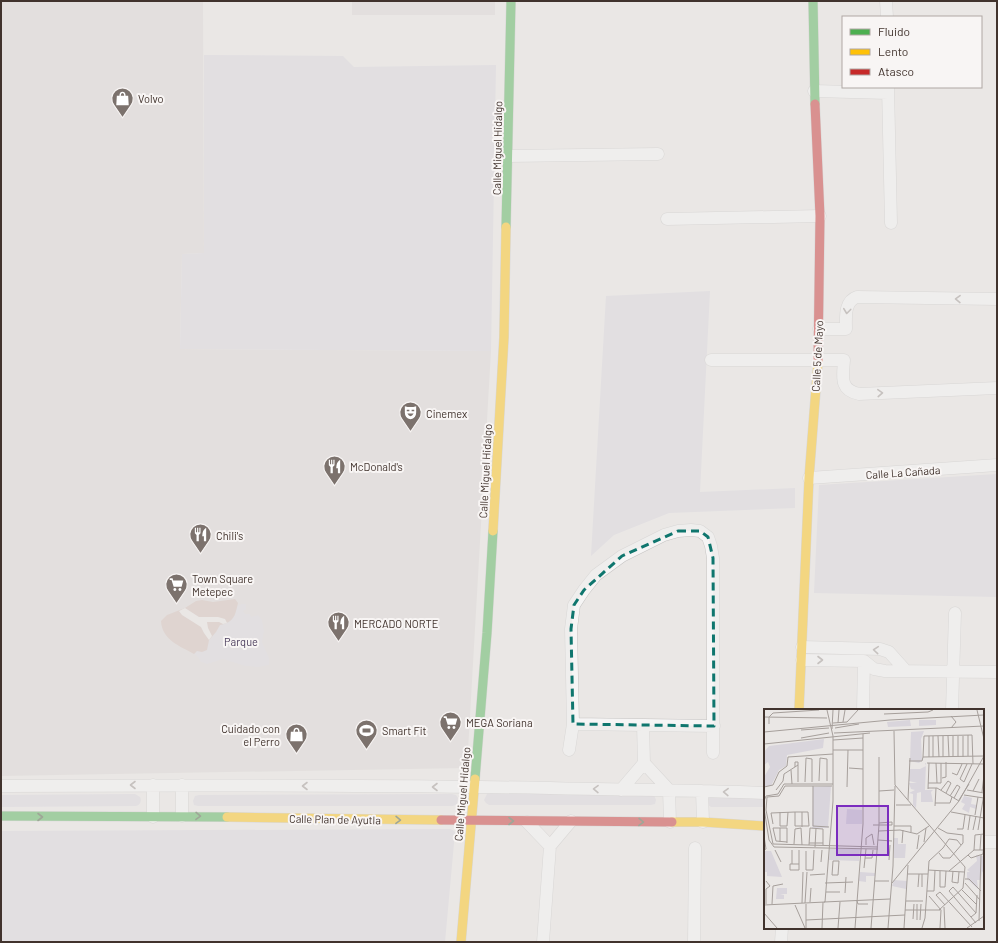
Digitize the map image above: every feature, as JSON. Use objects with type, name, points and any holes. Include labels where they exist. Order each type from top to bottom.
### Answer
[{"type":"street","name":"Calle Miguel Hidalgo","points":[[461,942],[487,633],[504,345],[511,1]]},
{"type":"street","name":"Calle 5 de Mayo","points":[[799,709],[809,478],[819,329],[820,216],[814,91],[813,1]]},
{"type":"street","points":[[886,1],[887,16]]},
{"type":"street","points":[[814,91],[888,90],[890,223]]},
{"type":"street","points":[[509,156],[658,154]]},
{"type":"street","points":[[667,219],[820,216]]},
{"type":"street","points":[[819,329],[846,329],[848,303],[851,299],[997,299]]},
{"type":"street","points":[[710,360],[844,360],[844,386],[852,393],[859,394],[997,388]]},
{"type":"street","name":"Calle La Cañada","points":[[809,478],[997,465]]},
{"type":"street","points":[[569,750],[573,724],[571,629],[574,605],[596,575],[622,556],[664,535],[691,530],[700,531],[708,537],[713,558],[713,753]]},
{"type":"street","points":[[952,709],[955,613]]},
{"type":"street","points":[[802,647],[880,649],[889,652],[906,671]]},
{"type":"street","points":[[802,660],[864,661],[874,669],[885,671],[997,672]]},
{"type":"street","points":[[863,709],[864,661]]},
{"type":"street","points":[[573,724],[714,726]]},
{"type":"street","points":[[643,724],[644,763],[669,790],[670,822]]},
{"type":"street","points":[[621,790],[644,763]]},
{"type":"street","points":[[152,785],[152,817]]},
{"type":"street","points":[[182,785],[182,816]]},
{"type":"street","points":[[1,786],[182,785],[474,787],[764,793]]},
{"type":"street","points":[[702,791],[703,822]]},
{"type":"street","name":"Calle Plan de Ayutla","points":[[1,816],[182,816],[526,822],[703,822],[764,826]]},
{"type":"street","points":[[543,942],[550,846],[571,821]]},
{"type":"street","points":[[526,822],[550,846]]},
{"type":"street","points":[[984,842],[997,842]]},
{"type":"street","points":[[694,942],[695,848]]},
{"type":"street","points":[[781,942],[782,929]]},
{"type":"highlighted area","points":[[678,531],[700,531],[708,537],[713,558],[714,726],[573,724],[571,629],[574,605],[584,590],[622,556]]},
{"type":"shaded area","points":[[1,1],[203,1],[204,253],[182,254],[180,349],[491,351],[467,768],[1,776]]},
{"type":"shaded area","points":[[352,1],[495,1],[495,15],[352,15]]},
{"type":"shaded area","points":[[235,599],[238,603],[233,618],[225,624],[220,625],[209,640],[207,650],[202,652],[197,651],[194,654],[173,642],[168,638],[162,628],[161,621],[167,615],[185,608],[196,601],[202,600],[213,602]]},
{"type":"green space","points":[[204,55],[343,56],[354,67],[496,65],[491,351],[180,349],[182,254],[204,253]]},
{"type":"green space","points":[[710,291],[700,492],[795,488],[795,508],[669,513],[614,535],[591,556],[606,296]]},
{"type":"green space","points":[[997,474],[997,597],[814,593],[819,485]]},
{"type":"green space","name":"Parque","points":[[246,604],[246,609],[243,611],[245,614],[250,614],[251,617],[258,615],[262,620],[264,631],[262,642],[269,658],[269,665],[258,667],[245,666],[223,659],[207,664],[201,662],[194,654],[208,645],[209,640],[216,632],[220,624],[235,615],[237,606]]},
{"type":"green space","points":[[135,794],[140,797],[141,800],[140,804],[136,806],[1,807],[1,795]]},
{"type":"green space","points":[[487,794],[651,794],[654,795],[656,800],[655,804],[651,805],[489,805],[484,800]]},
{"type":"green space","points":[[199,795],[456,795],[458,798],[457,804],[453,806],[198,806],[194,805],[193,801],[195,796]]},
{"type":"green space","points":[[764,795],[764,807],[711,807],[708,805],[706,799],[709,796]]},
{"type":"green space","points":[[451,829],[455,832],[445,942],[1,942],[1,831]]},
{"type":"pier","points":[[185,608],[199,617],[218,617],[225,619],[227,623],[207,622],[212,636],[209,640],[201,627],[182,615],[179,611]]},
{"type":"traffic: fast","points":[[506,227],[511,1]]},
{"type":"traffic: fast","points":[[813,1],[815,104]]},
{"type":"traffic: fast","points":[[475,779],[487,633],[493,531]]},
{"type":"traffic: fast","points":[[1,816],[227,817]]},
{"type":"traffic: slow","points":[[493,531],[504,337],[506,227]]},
{"type":"traffic: slow","points":[[799,709],[809,478],[818,362]]},
{"type":"traffic: slow","points":[[461,942],[475,779]]},
{"type":"traffic: slow","points":[[227,817],[441,820]]},
{"type":"traffic: slow","points":[[672,822],[703,822],[764,826]]},
{"type":"traffic: jam","points":[[815,104],[820,216],[818,362]]},
{"type":"traffic: jam","points":[[441,820],[672,822]]},
{"type":"place","name":"Volvo","points":[[123,118]]},
{"type":"place","name":"Cinemex","points":[[411,432]]},
{"type":"place","name":"McDonald's","points":[[334,486]]},
{"type":"place","name":"Chili's","points":[[201,554]]},
{"type":"place","name":"Town Square Metepec","points":[[176,604]]},
{"type":"place","name":"MERCADO NORTE","points":[[338,642]]},
{"type":"place","name":"MEGA Soriana","points":[[451,742]]},
{"type":"place","name":"Smart Fit","points":[[367,750]]},
{"type":"place","name":"Cuidado con el Perro","points":[[296,754]]}]
